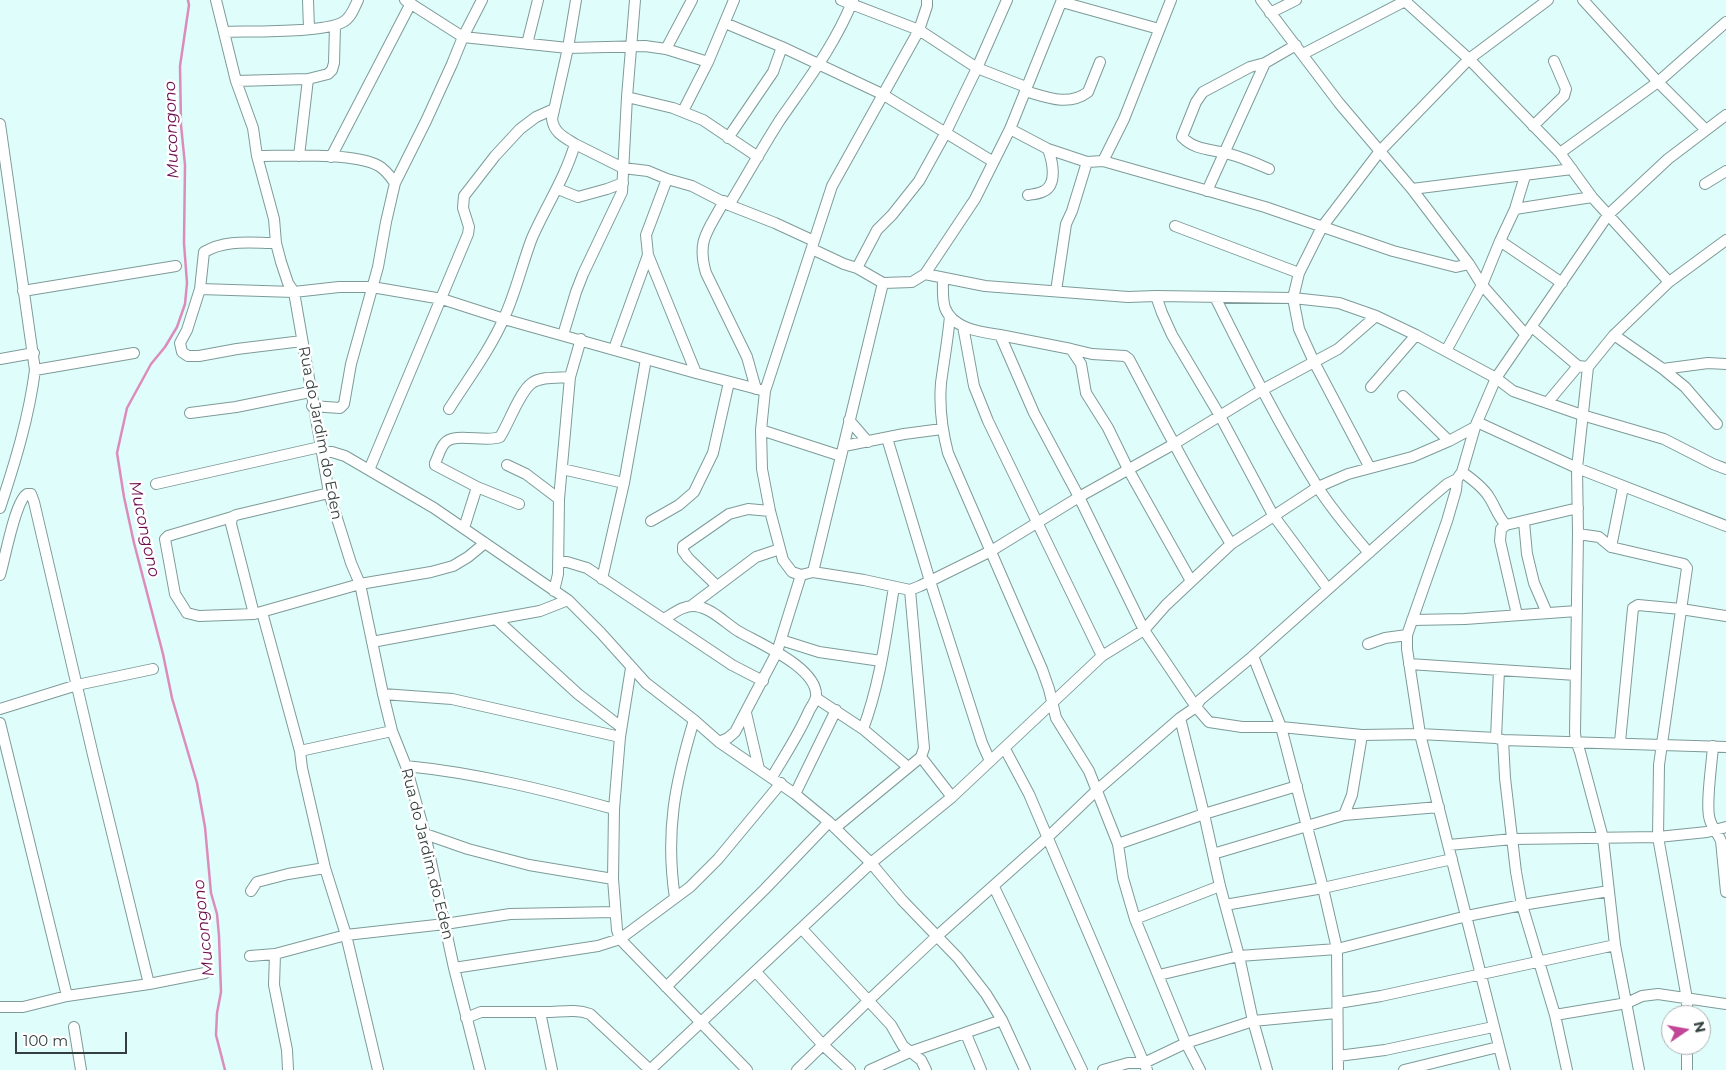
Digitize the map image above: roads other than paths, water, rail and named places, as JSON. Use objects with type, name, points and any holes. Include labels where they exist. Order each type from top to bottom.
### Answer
[{"type":"street","name":"Rua do Jardim do Eden","points":[[216,0],[236,81],[253,128],[257,156],[274,219],[276,243],[288,283],[294,292],[312,406],[329,493],[351,563],[360,584],[382,694],[392,731],[406,766],[425,834],[454,968],[480,1070]]},
{"type":"street","points":[[308,0],[309,29]]},
{"type":"street","points":[[224,32],[309,29],[335,26],[349,18],[358,0]]},
{"type":"street","points":[[312,406],[340,408],[344,404],[353,356],[378,267],[395,183],[482,0]]},
{"type":"street","points":[[526,44],[538,0]]},
{"type":"street","points":[[576,0],[568,48],[552,119],[556,131],[575,144],[624,168],[648,171],[692,186],[726,203],[775,223],[883,283],[912,282],[925,274],[975,199],[992,161],[1010,129],[1062,1],[1159,28]]},
{"type":"street","points":[[563,335],[576,292],[622,192],[635,0]]},
{"type":"street","points":[[666,49],[692,0]]},
{"type":"street","points":[[683,111],[708,62],[734,0]]},
{"type":"street","points":[[841,0],[852,2],[918,30],[977,68],[1026,89],[1062,101],[1077,98],[1088,92],[1100,62]]},
{"type":"street","points":[[927,0],[918,30],[832,186],[761,390],[762,468],[770,511],[783,560],[792,572],[801,575],[813,572],[910,590],[991,551],[1262,390],[1338,349],[1376,316]]},
{"type":"street","points":[[857,268],[877,230],[892,215],[919,181],[945,134],[1007,0]]},
{"type":"street","points":[[1103,161],[1124,119],[1171,0]]},
{"type":"street","points":[[1260,0],[1303,54],[1339,104],[1412,189],[1469,264],[1482,285],[1529,331],[1583,367]]},
{"type":"street","points":[[1270,13],[1296,0]]},
{"type":"street","points":[[1370,468],[1314,362],[1299,329],[1293,298],[1299,273],[1322,227],[1380,151],[1469,59],[1548,0]]},
{"type":"street","points":[[1583,0],[1658,82],[1705,129]]},
{"type":"street","points":[[1303,54],[1406,1],[1469,59],[1560,153],[1592,197],[1669,282]]},
{"type":"street","points":[[331,157],[408,2],[463,37],[568,48],[631,48],[645,46],[666,49],[708,62]]},
{"type":"street","points":[[761,390],[706,273],[703,263],[702,246],[704,238],[726,203],[758,157],[780,120],[820,64],[836,37],[852,2]]},
{"type":"street","points":[[1560,153],[1658,82],[1726,22]]},
{"type":"street","points":[[725,23],[820,64],[882,94],[992,161]]},
{"type":"street","points":[[236,81],[308,79],[324,76],[332,70],[334,63],[335,26]]},
{"type":"street","points":[[1269,169],[1225,153],[1206,150],[1187,142],[1182,137],[1196,102],[1203,92],[1250,67],[1265,63],[1296,45]]},
{"type":"street","points":[[728,138],[773,72],[782,47]]},
{"type":"street","points":[[1533,126],[1564,96],[1566,88],[1554,61]]},
{"type":"street","points":[[1207,191],[1265,63]]},
{"type":"street","points":[[299,156],[308,79]]},
{"type":"street","points":[[627,97],[683,111],[710,125],[758,157]]},
{"type":"street","points":[[369,470],[468,234],[469,227],[463,208],[464,196],[495,156],[520,129],[536,117],[554,109]]},
{"type":"street","points":[[1505,1070],[1420,734],[1409,664],[1407,635],[1447,521],[1476,425],[1496,378],[1608,215],[1668,159],[1705,129],[1726,115]]},
{"type":"street","points":[[0,124],[27,323],[34,352],[35,370],[33,390],[0,508]]},
{"type":"street","points":[[1010,129],[1048,149],[1087,162],[1103,161],[1264,207],[1393,251],[1456,267],[1469,264]]},
{"type":"street","points":[[449,410],[504,319],[533,237],[568,168],[575,144]]},
{"type":"street","points":[[1048,149],[1054,168]]},
{"type":"street","points":[[1028,195],[1047,189],[1054,168],[1065,155]]},
{"type":"street","points":[[257,156],[331,157],[358,160],[378,165],[387,172],[395,183]]},
{"type":"street","points":[[1056,291],[1066,224],[1072,211],[1087,162]]},
{"type":"street","points":[[1412,189],[1572,170]]},
{"type":"street","points":[[1705,184],[1726,171]]},
{"type":"street","points":[[1446,351],[1482,285],[1515,209],[1525,176]]},
{"type":"street","points":[[667,179],[646,235],[648,255],[696,373]]},
{"type":"street","points":[[558,189],[578,197],[607,190],[623,183]]},
{"type":"street","points":[[1515,209],[1592,197]]},
{"type":"street","points":[[1175,226],[1299,273]]},
{"type":"street","points":[[1547,402],[1669,282],[1726,240]]},
{"type":"street","points":[[1500,241],[1562,283]]},
{"type":"street","points":[[276,243],[232,243],[216,245],[204,252],[200,289],[187,330],[180,343],[182,352],[188,356],[199,356],[237,348],[302,341]]},
{"type":"street","points":[[614,349],[648,255]]},
{"type":"street","points":[[23,291],[176,266]]},
{"type":"street","points":[[925,274],[985,286],[1128,297],[1293,298],[1339,303],[1376,316],[1416,334],[1496,378],[1513,391],[1582,415],[1664,439],[1726,468]]},
{"type":"street","points":[[944,279],[945,308],[950,316],[963,326],[981,332],[1092,354],[1125,356],[1129,359],[1210,510],[1231,544]]},
{"type":"street","points":[[813,572],[883,283]]},
{"type":"street","points":[[200,289],[294,292],[339,287],[372,287],[442,299],[504,319],[761,390]]},
{"type":"street","points":[[1156,296],[1172,335],[1220,416],[1273,515],[1328,589]]},
{"type":"street","points":[[1214,297],[1262,390],[1318,487],[1369,553]]},
{"type":"street","points":[[950,316],[941,383],[942,429],[948,453],[1042,669],[1056,718],[1089,771],[1097,790],[1118,844],[1123,878],[1135,919],[1186,1043],[1200,1070]]},
{"type":"street","points":[[963,326],[974,386],[1007,462],[1102,656]]},
{"type":"street","points":[[1371,387],[1416,334]]},
{"type":"street","points":[[1000,335],[1034,413],[1079,497],[1144,630],[1196,707],[1209,722],[1242,727],[1281,727],[1362,735],[1420,734],[1500,739],[1726,747]]},
{"type":"street","points":[[1614,335],[1664,369],[1684,387],[1717,424]]},
{"type":"street","points":[[554,591],[558,574],[559,499],[570,377],[581,340]]},
{"type":"street","points":[[1071,349],[1081,364],[1086,393],[1108,428],[1128,469],[1191,581]]},
{"type":"street","points":[[0,359],[34,352]]},
{"type":"street","points":[[35,370],[134,353]]},
{"type":"street","points":[[602,579],[624,483],[646,359]]},
{"type":"street","points":[[1664,369],[1708,363],[1726,364]]},
{"type":"street","points":[[1583,367],[1582,415],[1577,468],[1576,741],[1602,838],[1615,945],[1639,1070]]},
{"type":"street","points":[[519,504],[477,487],[436,465],[435,462],[447,441],[457,438],[493,440],[500,437],[524,391],[532,383],[543,379],[570,377]]},
{"type":"street","points":[[651,521],[679,506],[694,492],[712,453],[729,382]]},
{"type":"street","points":[[190,413],[236,407],[310,392]]},
{"type":"street","points":[[1403,396],[1449,441]]},
{"type":"street","points":[[849,420],[868,442]]},
{"type":"street","points":[[466,1018],[481,1012],[583,1011],[590,1014],[650,1070],[871,864],[952,797],[1005,749],[1102,656],[1144,630],[1191,581],[1231,544],[1318,487],[1348,474],[1412,457],[1449,441],[1476,425]]},
{"type":"street","points":[[1476,425],[1623,487],[1726,526]]},
{"type":"street","points":[[761,430],[843,451],[868,442],[942,429]]},
{"type":"street","points":[[887,438],[930,581],[982,743],[990,761]]},
{"type":"street","points":[[156,484],[321,449],[345,456],[434,508],[486,542],[568,600],[646,683],[719,742],[772,777],[832,825],[871,864],[936,937],[958,958],[986,994],[1002,1020],[1025,1070]]},
{"type":"street","points":[[507,465],[526,474],[559,499]]},
{"type":"street","points":[[562,469],[624,483]]},
{"type":"street","points":[[1460,475],[1475,482],[1488,495],[1501,520],[1506,524]]},
{"type":"street","points":[[797,1070],[936,937],[994,887],[1097,790],[1180,718],[1196,707],[1200,700],[1254,656],[1447,484],[1460,475]]},
{"type":"street","points":[[464,528],[477,487]]},
{"type":"street","points":[[1611,547],[1623,487]]},
{"type":"street","points":[[329,493],[236,515],[168,536],[165,539],[175,594],[187,613],[199,616],[258,613],[360,584],[431,572],[453,566],[468,557],[486,542]]},
{"type":"street","points":[[0,575],[11,530],[22,499],[27,494],[31,494],[149,984]]},
{"type":"street","points":[[1517,615],[1500,541],[1500,529],[1506,524],[1524,522],[1578,508]]},
{"type":"street","points":[[718,586],[688,558],[683,551],[683,546],[729,514],[748,510],[770,511]]},
{"type":"street","points":[[232,517],[231,524],[300,752],[325,868],[346,934],[378,1070]]},
{"type":"street","points":[[1524,522],[1527,554],[1534,583],[1546,612]]},
{"type":"street","points":[[1578,534],[1599,537],[1611,547],[1686,565],[1659,765],[1658,837],[1687,1005]]},
{"type":"street","points":[[691,606],[756,557],[780,549]]},
{"type":"street","points":[[558,562],[576,564],[587,568],[732,665],[763,681]]},
{"type":"street","points":[[719,742],[735,732],[763,681],[777,652],[801,575]]},
{"type":"street","points":[[863,729],[871,709],[882,661],[894,587]]},
{"type":"street","points":[[666,988],[765,888],[832,825],[921,757],[924,748],[910,590]]},
{"type":"street","points":[[372,642],[540,611],[568,600]]},
{"type":"street","points":[[1620,742],[1632,610],[1638,605],[1726,616]]},
{"type":"street","points":[[664,619],[680,609],[691,606],[701,607],[737,631],[777,652],[812,683],[816,698],[801,730],[772,777]]},
{"type":"street","points":[[1412,620],[1465,619],[1546,612],[1577,612]]},
{"type":"street","points":[[496,619],[621,732]]},
{"type":"street","points":[[1368,644],[1385,638],[1407,635]]},
{"type":"street","points":[[781,640],[818,652],[882,661]]},
{"type":"street","points":[[1254,656],[1281,727],[1308,827],[1337,949],[1338,1070]]},
{"type":"street","points":[[1409,664],[1576,675]]},
{"type":"street","points":[[631,668],[621,732],[614,810],[613,879],[615,912],[620,939],[747,1070]]},
{"type":"street","points":[[0,709],[77,685],[153,669]]},
{"type":"street","points":[[1499,670],[1500,739],[1516,872],[1522,905],[1555,1016],[1567,1070]]},
{"type":"street","points":[[382,694],[452,699],[522,713],[563,725],[621,732]]},
{"type":"street","points":[[816,698],[863,729],[908,767]]},
{"type":"street","points":[[795,794],[836,710]]},
{"type":"street","points":[[746,713],[759,769]]},
{"type":"street","points":[[1180,718],[1220,886],[1239,956],[1253,1021],[1267,1070]]},
{"type":"street","points":[[675,898],[672,869],[671,820],[682,760],[694,720]]},
{"type":"street","points":[[0,722],[67,996]]},
{"type":"street","points":[[300,752],[392,731]]},
{"type":"street","points":[[1344,815],[1352,795],[1362,735]]},
{"type":"street","points":[[1713,746],[1708,812],[1714,830],[1718,833],[1721,840],[1726,892]]},
{"type":"street","points":[[1005,749],[1029,794],[1146,1066]]},
{"type":"street","points":[[921,757],[952,797]]},
{"type":"street","points":[[406,766],[481,776],[535,788],[614,810]]},
{"type":"street","points":[[454,968],[598,946],[620,939],[690,887],[718,860],[781,784]]},
{"type":"street","points":[[1118,844],[1204,814],[1297,786]]},
{"type":"street","points":[[1213,854],[1344,815],[1439,807]]},
{"type":"street","points":[[1449,845],[1513,839],[1658,837],[1707,832],[1726,827]]},
{"type":"street","points":[[425,834],[468,849],[529,865],[613,879]]},
{"type":"street","points":[[430,854],[446,841]]},
{"type":"street","points":[[1225,905],[1323,888],[1452,859]]},
{"type":"street","points":[[251,891],[257,882],[288,874],[325,868]]},
{"type":"street","points":[[1135,919],[1220,886]]},
{"type":"street","points":[[994,887],[1082,1070]]},
{"type":"street","points":[[1159,975],[1239,956],[1337,949],[1467,916],[1609,891]]},
{"type":"street","points":[[250,956],[275,954],[346,934],[445,924],[510,914],[615,912]]},
{"type":"street","points":[[802,928],[891,1025],[903,1046],[921,1060],[926,1070]]},
{"type":"street","points":[[1103,1070],[1128,1063],[1146,1066],[1186,1043],[1253,1021],[1337,1008],[1381,996],[1482,975],[1539,960],[1615,945]]},
{"type":"street","points":[[275,954],[274,985],[287,1050],[288,1070]]},
{"type":"street","points":[[0,1007],[23,1007],[67,996],[149,984],[205,972]]},
{"type":"street","points":[[756,972],[823,1045],[850,1070]]},
{"type":"street","points":[[1555,1016],[1627,1003],[1642,996],[1658,994],[1726,1004]]},
{"type":"street","points":[[540,1012],[552,1070]]},
{"type":"street","points":[[870,1070],[910,1052],[1002,1020]]},
{"type":"street","points":[[1338,1056],[1385,1050],[1494,1027]]},
{"type":"street","points":[[74,1028],[80,1070]]},
{"type":"street","points":[[966,1034],[981,1070]]},
{"type":"street","points":[[1406,1070],[1498,1047]]},
{"type":"street","points":[[1687,1055],[1687,1070]]},
{"type":"waterway","name":"Mucongono","points":[[188,0],[189,5],[180,66],[181,125],[185,165],[184,243],[187,283],[185,304],[177,327],[165,347],[151,364],[127,408],[117,453],[134,543],[163,654],[172,698],[197,783],[205,827],[211,893],[217,914],[219,936],[221,992],[217,1013],[216,1035],[225,1070]]}]
